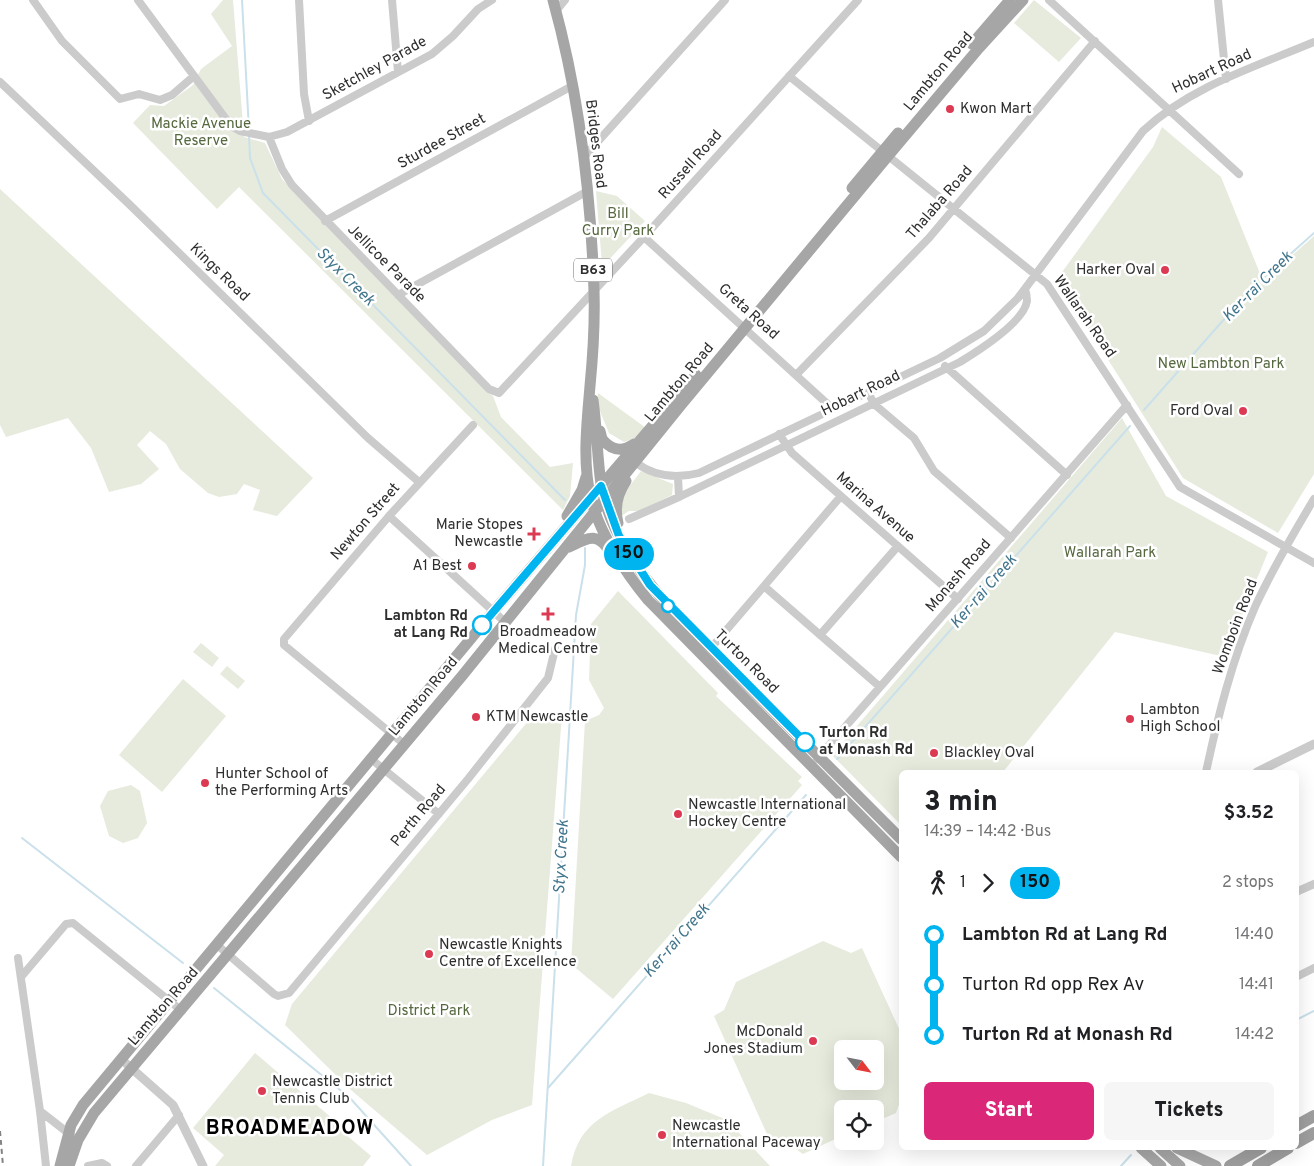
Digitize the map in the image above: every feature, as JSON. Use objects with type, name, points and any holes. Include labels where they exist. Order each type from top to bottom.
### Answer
[{"type":"highway","points":[[1299,1124],[1314,1116]]},
{"type":"highway","points":[[1299,1140],[1314,1132]]},
{"type":"highway","points":[[1229,1166],[1257,1150]]},
{"type":"highway","points":[[1258,1166],[1285,1150]]},
{"type":"main road","name":"Lambton Road","points":[[60,1166],[68,1133],[83,1105],[562,530],[742,325],[885,154],[1010,0]]},
{"type":"main road","name":"Lambton Road","points":[[885,154],[1023,0]]},
{"type":"main road","name":"Bridges Road","points":[[555,6],[572,86],[583,158],[594,291],[590,384],[586,423],[587,469],[591,498],[595,510]]},
{"type":"main road","name":"Lambton Road","points":[[69,1166],[78,1140],[94,1113],[505,622],[635,462],[742,325]]},
{"type":"main road","name":"Bridges Road","points":[[590,384],[596,420],[601,486]]},
{"type":"main road","points":[[596,420],[599,424],[602,439],[614,449],[628,448],[642,439]]},
{"type":"main road","points":[[619,536],[616,515],[618,495],[635,462]]},
{"type":"main road","points":[[562,530],[584,485],[587,469]]},
{"type":"main road","name":"Turton Road","points":[[601,486],[619,536],[650,585],[815,760],[899,855]]},
{"type":"main road","name":"Turton Road","points":[[595,510],[611,544],[629,573],[658,611],[899,837]]},
{"type":"main road","points":[[564,549],[583,539],[598,540],[606,546],[621,570],[629,573]]},
{"type":"main road","points":[[1143,1150],[1160,1166]]},
{"type":"main road","points":[[1162,1150],[1180,1166]]},
{"type":"main road","points":[[1181,1150],[1216,1166]]},
{"type":"street","points":[[33,0],[62,41],[120,99],[139,94],[160,100],[172,95],[194,76],[138,0]]},
{"type":"street","points":[[299,0],[304,94],[309,121]]},
{"type":"street","points":[[392,0],[398,72]]},
{"type":"street","name":"Sketchley Parade","points":[[194,76],[229,124],[240,131],[270,137],[287,132],[309,121],[439,48],[478,9],[492,0]]},
{"type":"street","points":[[555,6],[565,0]]},
{"type":"street","points":[[583,158],[725,0]]},
{"type":"street","name":"Russell Road","points":[[503,391],[858,0]]},
{"type":"street","points":[[1049,0],[1239,174]]},
{"type":"street","points":[[1218,0],[1226,79]]},
{"type":"street","name":"Thalaba Road","points":[[796,375],[929,238],[1095,41]]},
{"type":"street","name":"Hobart Road","points":[[635,462],[644,469],[678,477],[709,469],[940,358],[984,331],[1010,308],[1143,130],[1168,108],[1226,79],[1314,42]]},
{"type":"street","name":"Wallarah Road","points":[[789,76],[1036,274],[1056,296],[1180,487],[1314,563]]},
{"type":"street","name":"Kings Road","points":[[0,82],[129,204],[368,438],[419,482]]},
{"type":"street","name":"Sturdee Street","points":[[325,222],[572,86]]},
{"type":"street","name":"Jellicoe Parade","points":[[270,137],[287,178],[325,222],[492,392],[503,391]]},
{"type":"street","points":[[398,295],[586,192]]},
{"type":"street","name":"Greta Road","points":[[644,237],[833,409]]},
{"type":"street","name":"Hobart Road","points":[[629,519],[680,497],[874,404],[977,352],[1018,318],[1027,302],[1025,288]]},
{"type":"street","points":[[940,358],[946,368],[1067,475]]},
{"type":"street","points":[[868,392],[874,404],[914,438],[934,471],[1011,538]]},
{"type":"street","name":"Monash Road","points":[[815,760],[1127,405]]},
{"type":"street","name":"Newton Street","points":[[392,734],[284,645],[284,639],[419,482],[473,425]]},
{"type":"street","name":"Marina Avenue","points":[[779,434],[785,446],[958,599]]},
{"type":"street","points":[[678,477],[680,497]]},
{"type":"street","points":[[711,648],[842,496]]},
{"type":"street","name":"Womboin Road","points":[[1206,770],[1217,720],[1255,608],[1286,547],[1314,499]]},
{"type":"street","points":[[389,516],[505,622]]},
{"type":"street","points":[[820,635],[898,546]]},
{"type":"street","points":[[765,587],[880,687]]},
{"type":"street","name":"Perth Road","points":[[228,955],[274,994],[278,996],[289,993],[439,814],[548,678],[555,648]]},
{"type":"street","points":[[392,734],[404,744]]},
{"type":"street","points":[[1261,770],[1314,744]]},
{"type":"street","points":[[371,759],[439,814]]},
{"type":"street","points":[[1299,891],[1314,884]]},
{"type":"street","points":[[21,977],[69,923],[78,926],[182,1010]]},
{"type":"street","points":[[216,944],[228,955]]},
{"type":"street","points":[[18,958],[46,1166]]},
{"type":"street","points":[[1299,976],[1314,968]]},
{"type":"street","points":[[121,1059],[164,1096],[179,1114],[204,1166]]},
{"type":"street","points":[[40,1111],[78,1140]]},
{"type":"street","points":[[136,1166],[179,1114]]},
{"type":"street","points":[[88,1166],[102,1163],[107,1166]]},
{"type":"green space","name":"Mackie Avenue Reserve","points":[[223,0],[233,0],[244,137],[265,143],[282,179],[493,396],[501,417],[550,467],[573,463],[570,496],[563,510],[239,187],[217,209],[133,123],[150,105],[164,106],[193,85],[201,69],[232,46],[211,14]]},
{"type":"green space","points":[[1034,0],[1081,38],[1059,62],[1014,23]]},
{"type":"green space","name":"New Lambton Park","points":[[1162,127],[1221,177],[1263,281],[1314,236],[1314,474],[1278,533],[1183,478],[1057,279],[1153,147]]},
{"type":"green space","points":[[0,189],[313,478],[277,516],[253,510],[260,490],[244,484],[237,494],[219,497],[208,493],[180,469],[166,444],[150,431],[137,445],[159,469],[141,484],[109,492],[91,448],[68,418],[6,437],[0,425]]},
{"type":"green space","name":"Bill Curry Park","points":[[596,191],[617,196],[645,221],[604,265],[602,264]]},
{"type":"green space","points":[[598,393],[646,428],[641,436],[624,442],[609,433],[597,404]]},
{"type":"green space","name":"Wallarah Park","points":[[1122,418],[1166,496],[1268,552],[1225,657],[1115,632],[1005,770],[899,770],[899,823],[832,755]]},
{"type":"green space","points":[[641,471],[673,484],[672,495],[639,511],[629,511],[621,516],[623,495]]},
{"type":"green space","name":"Newcastle International Hockey Centre","points":[[618,591],[718,693],[716,696],[802,777],[798,781],[802,785],[613,999],[571,964],[585,721],[599,715],[604,708],[589,680],[591,624]]},
{"type":"green space","points":[[201,643],[219,658],[212,667],[193,652]]},
{"type":"green space","points":[[227,666],[245,681],[238,689],[220,674]]},
{"type":"green space","points":[[183,679],[226,716],[162,792],[119,755]]},
{"type":"green space","name":"District Park","points":[[534,714],[562,714],[532,1105],[492,1120],[427,1155],[351,1090],[285,1025],[292,1004]]},
{"type":"green space","points":[[131,785],[140,791],[147,823],[138,838],[123,843],[109,836],[100,806],[108,791]]},
{"type":"green space","name":"McDonald Jones Stadium","points":[[823,941],[851,953],[862,948],[899,1029],[899,1104],[896,1113],[884,1118],[884,1100],[834,1100],[834,1140],[803,1154],[781,1139],[771,1143],[714,1016],[724,1010],[736,982]]},
{"type":"green space","name":"Newcastle District Tennis Club","points":[[255,1053],[346,1130],[344,1133],[371,1156],[363,1166],[215,1166],[224,1155],[193,1128]]},
{"type":"green space","name":"Newcastle International Paceway","points":[[649,1093],[686,1103],[727,1120],[770,1166],[571,1166],[575,1150],[589,1128],[610,1112]]},
{"type":"waterway","name":"Styx Creek","points":[[242,0],[249,130]]},
{"type":"waterway","name":"Styx Creek","points":[[249,135],[250,158],[263,193],[565,500]]},
{"type":"waterway","name":"Ker-rai Creek","points":[[1144,410],[1249,291],[1314,233]]},
{"type":"waterway","name":"Ker-rai Creek","points":[[837,759],[1130,426]]},
{"type":"waterway","name":"Styx Creek","points":[[543,1166],[576,615],[585,565],[585,548]]},
{"type":"waterway","name":"Ker-rai Creek","points":[[548,1088],[806,795]]},
{"type":"waterway","points":[[22,838],[183,963]]},
{"type":"waterway","points":[[214,988],[350,1098],[411,1166]]},
{"type":"waterway","points":[[1299,1018],[1314,1011]]},
{"type":"waterway","points":[[1121,1166],[1131,1155]]},
{"type":"railway","points":[[0,1131],[3,1166]]},
{"type":"bus line","name":"150","points":[[482,625],[601,486],[619,536],[650,585],[805,742]]},
{"type":"place","name":"Kwon Mart","points":[[950,109]]},
{"type":"place","name":"Harker Oval","points":[[1165,270]]},
{"type":"place","name":"Ford Oval","points":[[1243,411]]},
{"type":"place","name":"Marie Stopes Newcastle","points":[[534,534]]},
{"type":"place","name":"A1 Best","points":[[472,566]]},
{"type":"place","name":"Broadmeadow Medical Centre","points":[[548,614]]},
{"type":"place","name":"Lambton Rd at Lang Rd","points":[[482,625]]},
{"type":"place","name":"KTM Newcastle","points":[[476,717]]},
{"type":"place","name":"Lambton High School","points":[[1130,719]]},
{"type":"place","name":"Turton Rd at Monash Rd","points":[[805,742]]},
{"type":"place","name":"Blackley Oval","points":[[934,753]]},
{"type":"place","name":"Hunter School of the Performing Arts","points":[[205,783]]},
{"type":"place","name":"Newcastle International Hockey Centre","points":[[678,814]]},
{"type":"place","name":"Newcastle Knights Centre of Excellence","points":[[429,954]]},
{"type":"place","name":"McDonald Jones Stadium","points":[[813,1041]]},
{"type":"place","name":"Newcastle District Tennis Club","points":[[262,1091]]},
{"type":"place","name":"Newcastle International Paceway","points":[[662,1135]]},
{"type":"district","name":"BROADMEADOW","points":[[290,1129]]}]
